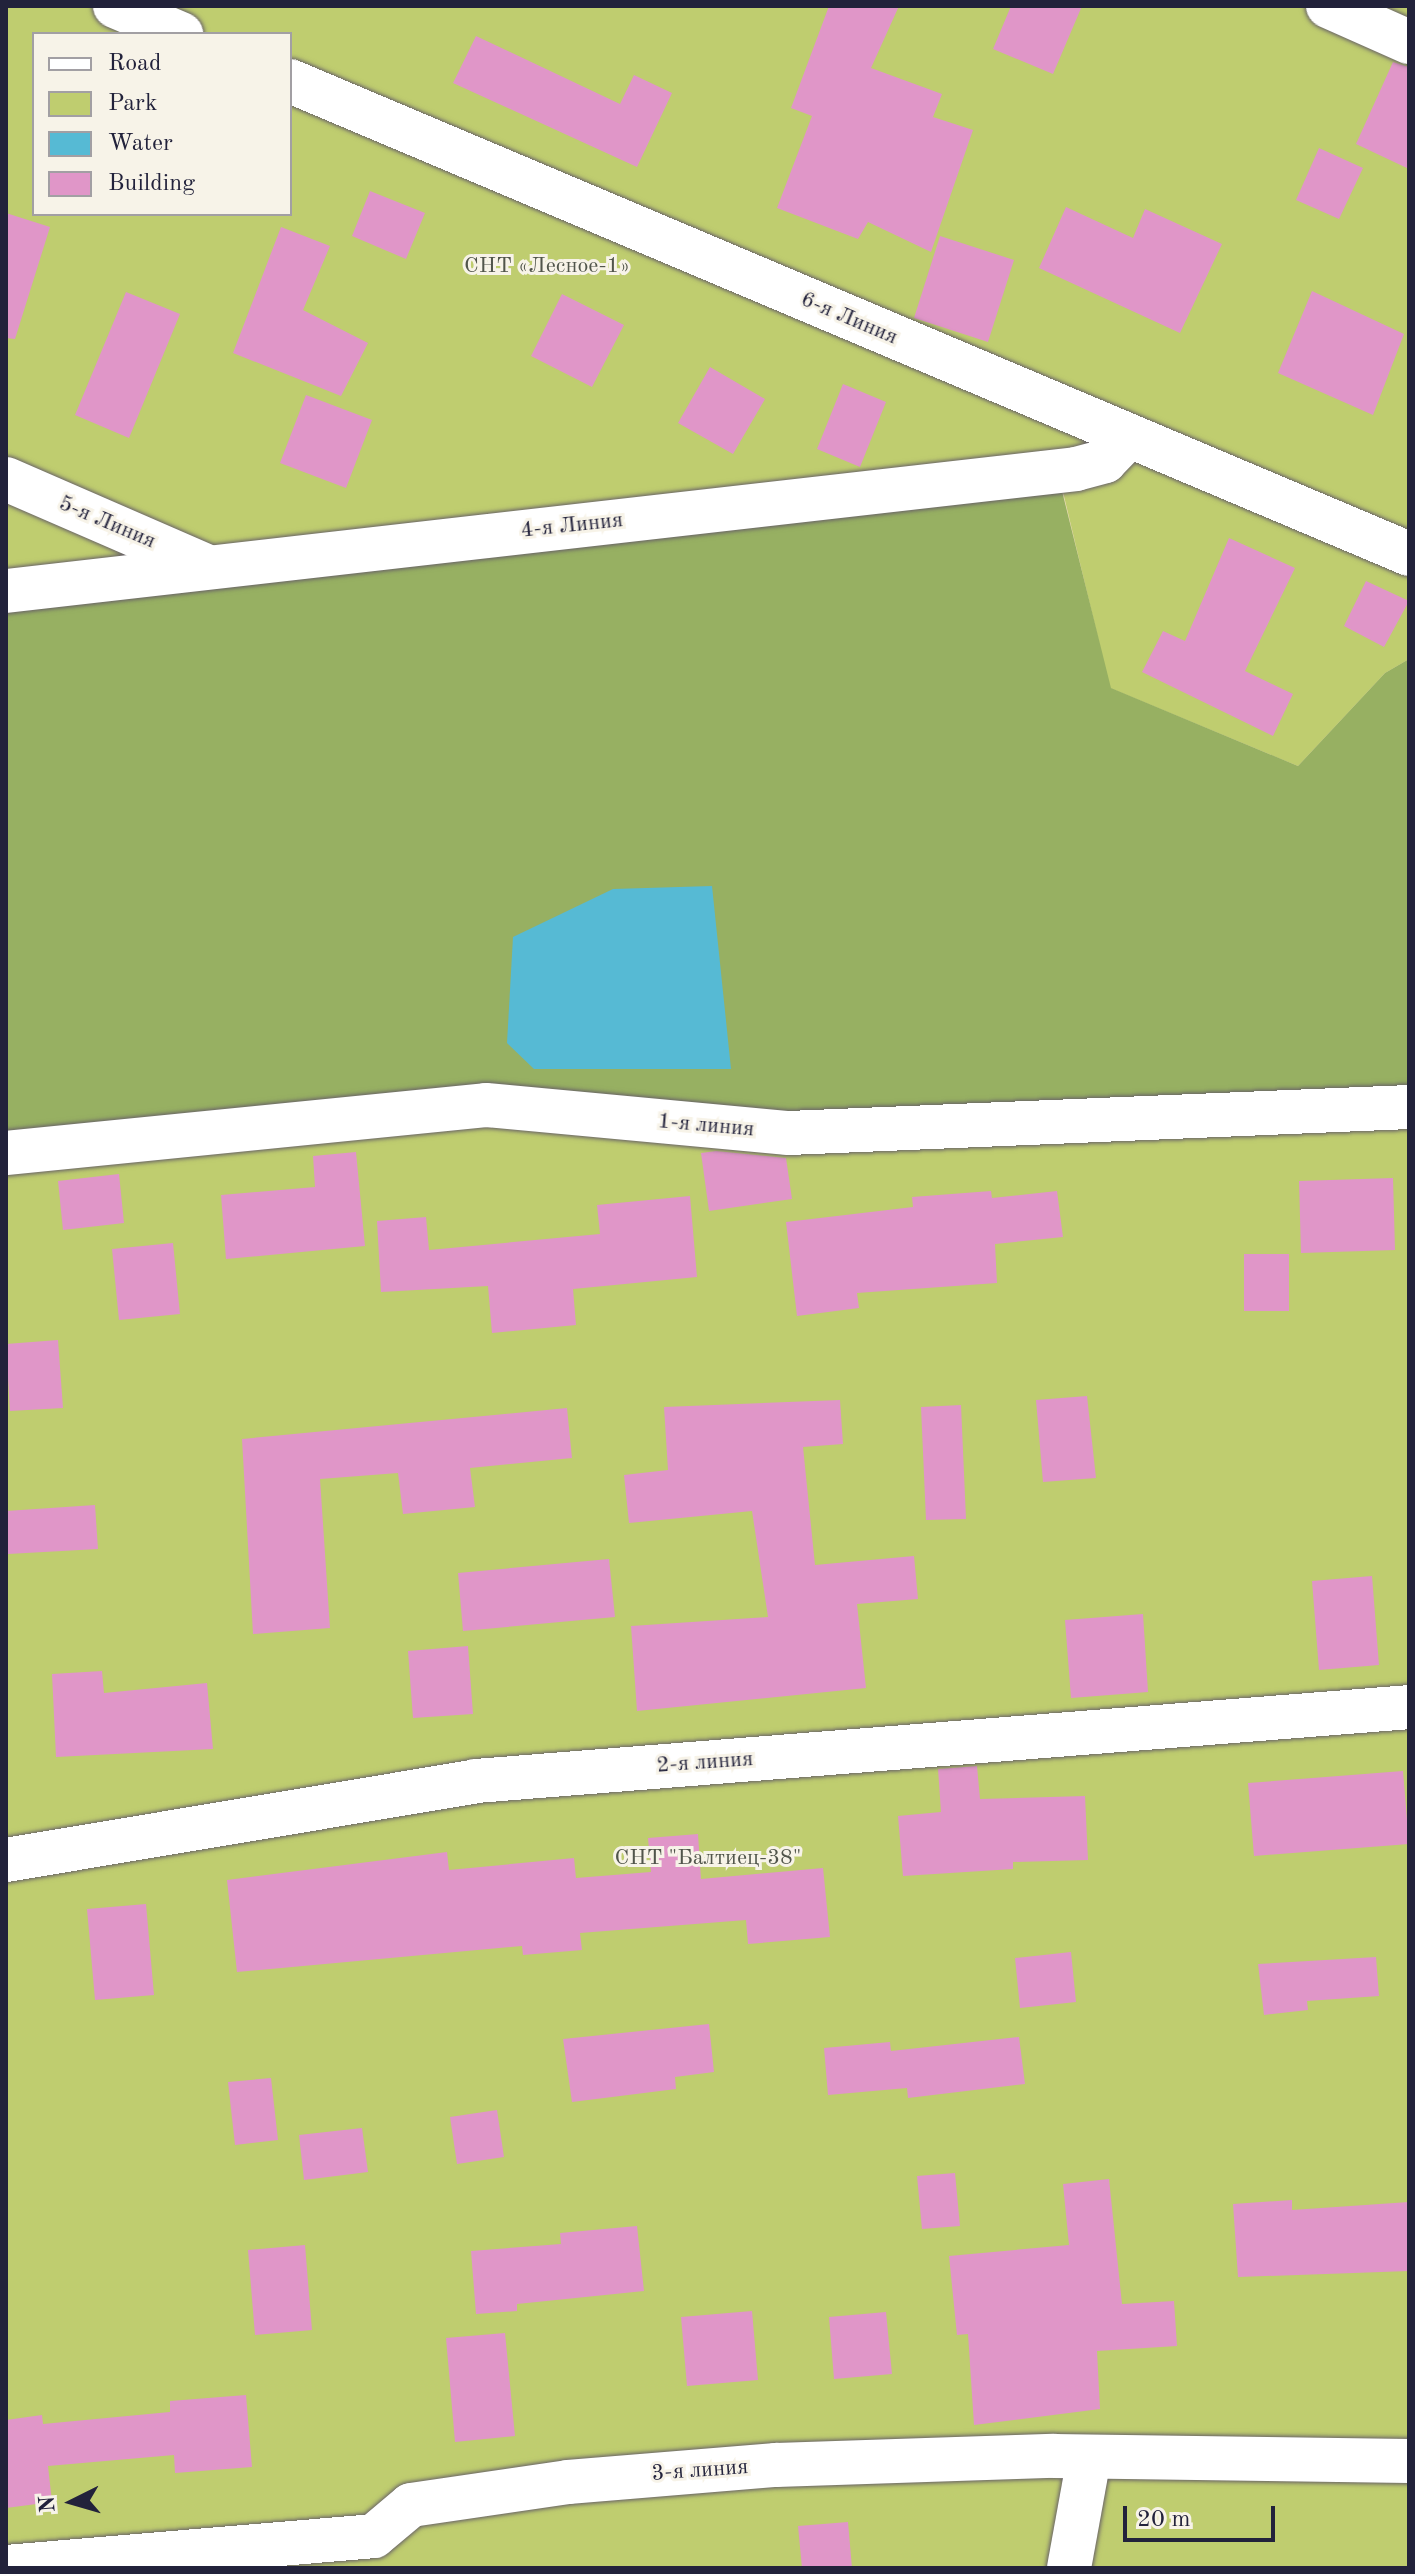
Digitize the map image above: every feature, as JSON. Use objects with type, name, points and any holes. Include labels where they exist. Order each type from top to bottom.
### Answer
[{"type":"street","points":[[115,6],[176,32]]},
{"type":"street","points":[[1328,6],[1409,42]]},
{"type":"street","name":"6-я Линия","points":[[292,82],[1127,438],[1409,554]]},
{"type":"street","name":"4-я Линия","points":[[6,591],[1076,469],[1105,461],[1127,438]]},
{"type":"street","name":"5-я Линия","points":[[6,479],[208,567]]},
{"type":"street","name":"1-я линия","points":[[6,1153],[486,1105],[789,1133],[1409,1107]]},
{"type":"street","name":"2-я линия","points":[[6,1860],[476,1781],[1409,1707]]},
{"type":"street","points":[[1069,2568],[1089,2458]]},
{"type":"street","name":"3-я линия","points":[[6,2567],[376,2552],[411,2505],[568,2482],[776,2465],[1089,2458],[1409,2461]]},
{"type":"green space","name":"СНТ «Лесное-1»","points":[[6,6],[1409,6],[1409,659],[1385,673],[1298,766],[1110,688],[1058,471],[6,591]]},
{"type":"green space","points":[[1057,471],[1111,688],[1298,766],[1385,673],[1409,659],[1409,1108],[808,1132],[498,1106],[6,1151],[6,591]]},
{"type":"green space","name":"СНТ \"Балтиец-38\"","points":[[498,1106],[1409,1108],[1409,2568],[6,2568],[6,1151]]},
{"type":"water","points":[[712,886],[731,1069],[534,1069],[507,1043],[513,937],[613,889]]},
{"type":"building","points":[[829,6],[899,6],[871,68],[942,94],[933,117],[973,130],[931,252],[868,222],[858,239],[777,208],[812,116],[791,108]]},
{"type":"building","points":[[1011,6],[1082,6],[1053,74],[993,49]]},
{"type":"building","points":[[476,36],[620,104],[634,75],[672,93],[637,167],[453,83]]},
{"type":"building","points":[[1393,62],[1409,67],[1409,169],[1356,144]]},
{"type":"building","points":[[1319,148],[1363,168],[1339,219],[1296,200]]},
{"type":"building","points":[[370,191],[425,213],[406,259],[352,236]]},
{"type":"building","points":[[1066,207],[1133,238],[1145,209],[1222,244],[1180,333],[1039,268]]},
{"type":"building","points":[[6,213],[50,227],[15,339],[6,338]]},
{"type":"building","points":[[281,227],[330,246],[303,310],[368,343],[341,396],[233,353]]},
{"type":"building","points":[[940,236],[1014,260],[988,342],[914,318]]},
{"type":"building","points":[[1312,291],[1404,334],[1373,415],[1278,373]]},
{"type":"building","points":[[126,292],[180,314],[129,438],[75,415]]},
{"type":"building","points":[[562,294],[624,325],[592,387],[531,356]]},
{"type":"building","points":[[710,367],[765,399],[733,454],[678,423]]},
{"type":"building","points":[[843,384],[886,402],[860,467],[817,449]]},
{"type":"building","points":[[306,395],[372,420],[346,488],[280,463]]},
{"type":"building","points":[[1229,538],[1295,568],[1245,671],[1293,694],[1273,736],[1142,672],[1163,631],[1185,641]]},
{"type":"building","points":[[1366,581],[1409,601],[1384,647],[1344,626]]},
{"type":"building","points":[[716,1151],[786,1158],[792,1199],[709,1211],[701,1153]]},
{"type":"building","points":[[356,1152],[365,1246],[226,1259],[221,1195],[315,1187],[313,1156]]},
{"type":"building","points":[[119,1174],[124,1223],[63,1230],[58,1181]]},
{"type":"building","points":[[1393,1178],[1395,1250],[1301,1253],[1299,1181]]},
{"type":"building","points":[[991,1191],[992,1198],[1057,1191],[1063,1237],[995,1244],[997,1283],[857,1293],[859,1308],[797,1316],[786,1222],[913,1207],[912,1197]]},
{"type":"building","points":[[690,1196],[697,1277],[573,1289],[576,1325],[492,1333],[488,1286],[381,1292],[377,1221],[426,1217],[429,1250],[600,1234],[597,1205]]},
{"type":"building","points":[[173,1243],[180,1314],[119,1320],[112,1249]]},
{"type":"building","points":[[1244,1254],[1289,1254],[1289,1311],[1244,1311]]},
{"type":"building","points":[[58,1340],[63,1408],[10,1411],[6,1344]]},
{"type":"building","points":[[1087,1396],[1096,1478],[1043,1482],[1036,1400]]},
{"type":"building","points":[[840,1400],[843,1444],[803,1447],[815,1565],[914,1556],[918,1599],[857,1604],[866,1688],[637,1711],[631,1626],[768,1617],[752,1511],[629,1523],[624,1475],[668,1470],[664,1407]]},
{"type":"building","points":[[961,1405],[966,1519],[926,1520],[921,1407]]},
{"type":"building","points":[[567,1408],[572,1458],[470,1468],[475,1507],[403,1514],[398,1473],[320,1479],[330,1628],[253,1634],[242,1439]]},
{"type":"building","points":[[95,1505],[98,1549],[8,1554],[6,1511]]},
{"type":"building","points":[[609,1559],[615,1617],[463,1631],[458,1573]]},
{"type":"building","points":[[1372,1576],[1379,1665],[1319,1670],[1312,1581]]},
{"type":"building","points":[[1143,1614],[1148,1692],[1071,1698],[1065,1620]]},
{"type":"building","points":[[468,1646],[473,1714],[413,1718],[408,1651]]},
{"type":"building","points":[[102,1671],[104,1693],[207,1683],[213,1749],[56,1757],[52,1674]]},
{"type":"building","points":[[977,1766],[980,1799],[1085,1796],[1088,1860],[1013,1862],[1013,1869],[903,1876],[898,1816],[941,1812],[938,1769]]},
{"type":"building","points":[[1403,1771],[1409,1844],[1254,1856],[1248,1783]]},
{"type":"building","points":[[698,1834],[701,1879],[823,1868],[830,1937],[748,1944],[746,1920],[580,1933],[582,1950],[523,1955],[522,1946],[237,1972],[227,1880],[447,1852],[449,1870],[574,1858],[576,1878],[651,1872],[648,1838]]},
{"type":"building","points":[[146,1904],[154,1995],[95,2000],[87,1909]]},
{"type":"building","points":[[1071,1952],[1076,2002],[1020,2008],[1015,1958]]},
{"type":"building","points":[[1376,1957],[1379,1996],[1307,2001],[1308,2010],[1264,2015],[1258,1964]]},
{"type":"building","points":[[709,2024],[714,2072],[675,2077],[676,2089],[572,2102],[563,2039]]},
{"type":"building","points":[[1019,2037],[1025,2084],[908,2098],[907,2088],[828,2095],[824,2048],[890,2042],[891,2051]]},
{"type":"building","points":[[271,2078],[278,2140],[235,2145],[228,2082]]},
{"type":"building","points":[[497,2110],[504,2157],[457,2164],[450,2117]]},
{"type":"building","points":[[362,2128],[368,2172],[304,2180],[299,2135]]},
{"type":"building","points":[[955,2173],[960,2226],[922,2229],[917,2176]]},
{"type":"building","points":[[1109,2179],[1122,2304],[1174,2301],[1177,2346],[1097,2351],[1100,2409],[974,2425],[968,2334],[957,2335],[949,2256],[1069,2245],[1063,2184]]},
{"type":"building","points":[[1292,2200],[1292,2210],[1409,2202],[1409,2271],[1238,2277],[1233,2204]]},
{"type":"building","points":[[637,2226],[644,2291],[517,2304],[517,2311],[476,2314],[471,2251],[561,2244],[560,2233]]},
{"type":"building","points":[[305,2245],[312,2330],[255,2335],[248,2250]]},
{"type":"building","points":[[752,2311],[758,2380],[687,2386],[681,2317]]},
{"type":"building","points":[[886,2312],[892,2374],[834,2379],[829,2317]]},
{"type":"building","points":[[505,2333],[515,2436],[455,2442],[446,2338]]},
{"type":"building","points":[[246,2395],[252,2467],[175,2473],[174,2455],[48,2466],[52,2502],[6,2508],[6,2420],[42,2415],[43,2424],[170,2412],[170,2401]]},
{"type":"building","points":[[848,2522],[852,2568],[802,2568],[798,2526]]}]
